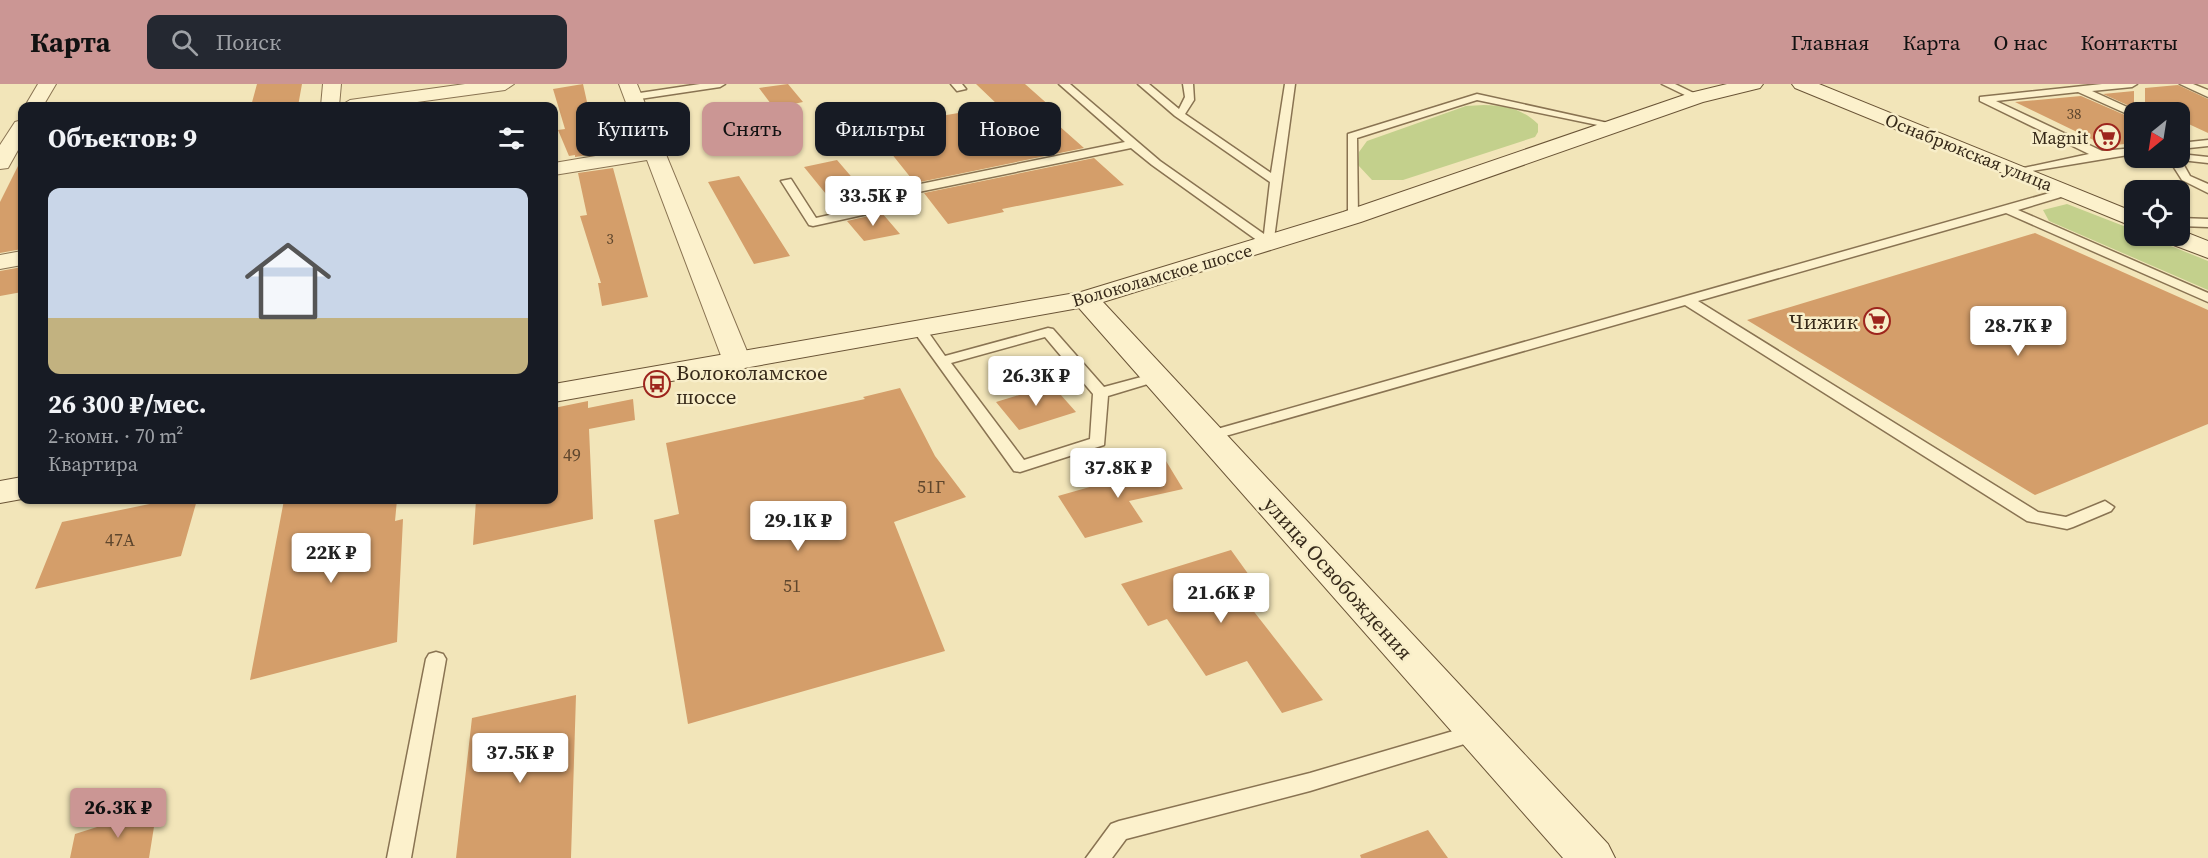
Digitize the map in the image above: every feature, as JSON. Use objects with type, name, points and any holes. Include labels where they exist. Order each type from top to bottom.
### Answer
[{"type":"main road","name":"Волоколамское шоссе","points":[[558,392],[1085,299],[1352,217],[1697,97],[1753,84]]},
{"type":"main road","name":"Оснабрюкская улица","points":[[1802,84],[2124,216]]},
{"type":"main road","points":[[2190,243],[2208,250]]},
{"type":"main road","name":"улица Освобождения","points":[[1085,299],[1592,858]]},
{"type":"street","points":[[37,102],[48,84]]},
{"type":"street","points":[[330,102],[332,84]]},
{"type":"street","points":[[378,102],[505,84]]},
{"type":"street","points":[[7,158],[18,135]]},
{"type":"street","points":[[558,168],[631,156]]},
{"type":"street","points":[[657,156],[737,361]]},
{"type":"street","points":[[0,262],[18,259]]},
{"type":"lane","points":[[631,91],[720,84]]},
{"type":"lane","points":[[1064,84],[1156,163],[1269,243],[1290,84]]},
{"type":"lane","points":[[1143,84],[1179,114],[1276,181]]},
{"type":"lane","points":[[1179,114],[1188,106],[1191,98],[1188,84]]},
{"type":"lane","points":[[1667,84],[1697,97]]},
{"type":"lane","points":[[2067,84],[2124,109]]},
{"type":"lane","points":[[2100,155],[1984,99],[2133,84]]},
{"type":"lane","points":[[2185,84],[2208,94]]},
{"type":"lane","points":[[1352,217],[1352,136],[1477,97],[1612,125]]},
{"type":"lane","points":[[2190,138],[2204,144]]},
{"type":"lane","points":[[787,181],[813,222],[904,202],[896,193],[1133,144]]},
{"type":"lane","points":[[2018,172],[2124,152]]},
{"type":"lane","points":[[2190,158],[2208,160]]},
{"type":"lane","points":[[2180,168],[2186,178],[2208,189]]},
{"type":"lane","points":[[1209,436],[2067,192]]},
{"type":"lane","points":[[2006,209],[2208,298]]},
{"type":"lane","points":[[2190,222],[2208,223]]},
{"type":"lane","points":[[1687,300],[2033,517],[2067,522],[2104,507]]},
{"type":"lane","points":[[920,329],[942,361],[1020,467],[1098,442],[1101,393],[1048,332],[942,361]]},
{"type":"lane","points":[[1101,393],[1156,377]]},
{"type":"lane","points":[[399,858],[436,659]]},
{"type":"lane","points":[[1098,858],[1119,831],[1310,782],[1478,732]]},
{"type":"green space","points":[[1484,105],[1519,111],[1538,124],[1538,132],[1535,137],[1403,180],[1372,180],[1358,165],[1359,152],[1367,141],[1466,106]]},
{"type":"green space","points":[[2067,204],[2124,226],[2124,246],[2171,246],[2208,261],[2208,290],[2049,221],[2043,210]]},
{"type":"building","points":[[257,84],[302,84],[299,102],[252,102]]},
{"type":"building","points":[[583,84],[587,102],[576,102],[576,156],[582,156],[575,157],[575,155],[569,156],[558,130],[565,129],[553,89]]},
{"type":"building","points":[[788,84],[803,102],[770,102],[759,88]]},
{"type":"building","points":[[976,84],[1025,84],[1045,102],[995,102]]},
{"type":"building","points":[[2178,85],[2208,99],[2208,133],[2190,125],[2190,102],[2145,102],[2145,88]]},
{"type":"building","points":[[2134,91],[2134,102],[2124,103],[2103,94]]},
{"type":"building","points":[[2081,96],[2124,115],[2124,144],[2106,146],[2015,102]]},
{"type":"building","points":[[958,113],[958,156],[1045,156],[915,183],[893,156],[946,156],[946,115]]},
{"type":"building","points":[[1061,128],[1084,148],[1061,153]]},
{"type":"building","points":[[1094,158],[1124,185],[1002,209],[1004,212],[948,224],[924,193]]},
{"type":"building","points":[[837,160],[874,203],[839,210],[804,167]]},
{"type":"building","points":[[18,166],[18,250],[0,253],[0,202]]},
{"type":"building","points":[[613,168],[648,297],[602,306],[598,283],[601,283],[580,216],[587,215],[578,173]]},
{"type":"building","points":[[739,176],[790,256],[754,264],[708,182]]},
{"type":"building","points":[[882,213],[900,234],[864,241],[847,221]]},
{"type":"building","points":[[2035,233],[2208,310],[2208,424],[2035,495],[1747,320]]},
{"type":"building","points":[[18,268],[18,293],[0,296],[0,271]]},
{"type":"building","points":[[1052,385],[1076,412],[1019,430],[996,402]]},
{"type":"building","points":[[900,388],[935,456],[966,497],[894,522],[945,651],[688,724],[654,520],[679,514],[666,443],[865,399],[863,397]]},
{"type":"building","points":[[633,399],[635,420],[589,429],[593,519],[473,545],[476,504],[558,504],[558,407],[588,401],[588,408]]},
{"type":"building","points":[[1166,461],[1183,489],[1129,501],[1143,522],[1085,538],[1058,496],[1132,475],[1129,469]]},
{"type":"building","points":[[150,504],[196,504],[181,556],[35,589],[62,522]]},
{"type":"building","points":[[283,504],[397,504],[395,521],[403,519],[397,642],[250,680]]},
{"type":"building","points":[[1231,550],[1259,589],[1241,595],[1323,700],[1282,713],[1247,661],[1206,676],[1167,619],[1148,626],[1121,584]]},
{"type":"building","points":[[576,695],[571,858],[456,858],[472,718]]},
{"type":"building","points":[[157,808],[149,858],[70,858],[75,834]]},
{"type":"building","points":[[1428,830],[1448,858],[1361,858],[1360,855]]},
{"type":"place","name":"Magnit","points":[[2107,137]]},
{"type":"place","name":"Чижик","points":[[1877,321]]},
{"type":"place","name":"Волоколамское шоссе","points":[[657,384]]}]
